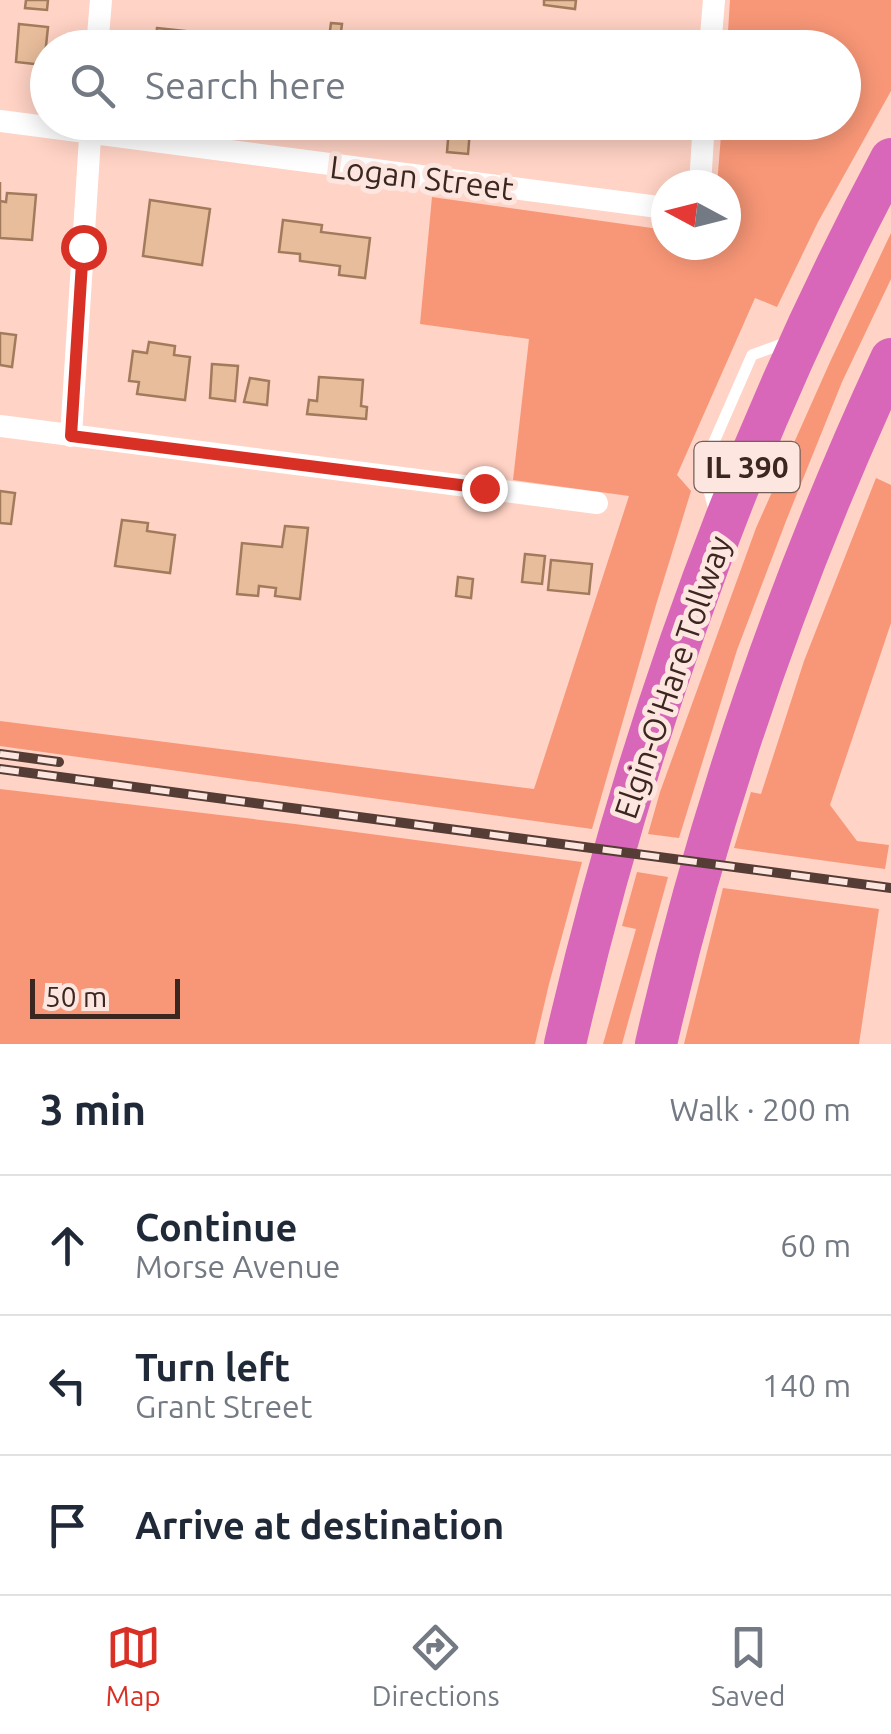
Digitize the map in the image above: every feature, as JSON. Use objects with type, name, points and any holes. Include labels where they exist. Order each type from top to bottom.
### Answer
[{"type":"highway","name":"Elgin-O'Hare Tollway","points":[[564,1044],[632,788],[719,534],[803,336],[891,159]]},
{"type":"highway","name":"IL 390","points":[[656,1044],[720,800],[760,680],[810,545],[872,413],[891,359]]},
{"type":"street","points":[[100,30],[102,0]]},
{"type":"street","points":[[712,30],[714,0]]},
{"type":"street","name":"Logan Street","points":[[0,122],[30,124]]},
{"type":"street","points":[[71,436],[89,140]]},
{"type":"street","name":"Logan Street","points":[[176,140],[651,206]]},
{"type":"street","points":[[701,170],[703,140]]},
{"type":"street","points":[[0,426],[597,503]]},
{"type":"shaded area","points":[[730,0],[891,0],[891,91],[818,222],[777,307],[755,298],[677,475],[691,491],[592,829],[0,746],[0,721],[534,789],[629,496],[513,480],[529,339],[420,324],[432,197],[651,228],[651,260],[741,260],[741,170],[718,170],[721,140],[861,140],[861,30],[728,30]]},
{"type":"shaded area","points":[[891,233],[891,279],[842,382],[737,650],[679,838],[648,834],[756,528]]},
{"type":"shaded area","points":[[876,478],[891,485],[891,623],[830,805],[857,841],[889,845],[885,869],[734,848],[751,792],[761,794],[804,661]]},
{"type":"shaded area","points":[[0,789],[582,862],[535,1044],[0,1044]]},
{"type":"shaded area","points":[[637,872],[668,877],[622,1044],[603,1044],[636,929],[622,926]]},
{"type":"shaded area","points":[[723,888],[879,909],[859,1044],[684,1044]]},
{"type":"building","points":[[26,0],[48,0],[47,10],[25,8]]},
{"type":"building","points":[[544,0],[576,0],[575,9],[544,5]]},
{"type":"building","points":[[331,23],[342,24],[341,30],[330,30]]},
{"type":"building","points":[[19,24],[48,27],[30,30],[30,64],[16,62]]},
{"type":"building","points":[[448,140],[469,140],[468,154],[447,152]]},
{"type":"building","points":[[7,193],[36,195],[32,240],[0,238],[0,201],[6,202]]},
{"type":"building","points":[[150,200],[210,209],[202,265],[143,256]]},
{"type":"building","points":[[283,220],[322,225],[321,232],[370,238],[365,278],[339,275],[340,266],[300,261],[300,254],[279,252]]},
{"type":"building","points":[[0,333],[16,335],[12,367],[0,365]]},
{"type":"building","points":[[149,342],[175,346],[174,355],[190,357],[185,400],[137,394],[139,382],[129,381],[133,351],[147,353]]},
{"type":"building","points":[[212,364],[238,366],[235,401],[210,398]]},
{"type":"building","points":[[319,377],[363,380],[361,406],[367,407],[366,419],[307,414],[309,400],[317,401]]},
{"type":"building","points":[[250,378],[269,381],[267,405],[244,402]]},
{"type":"building","points":[[0,491],[15,493],[11,524],[0,523]]},
{"type":"building","points":[[122,520],[148,523],[147,531],[175,535],[170,573],[115,566]]},
{"type":"building","points":[[285,526],[308,528],[300,599],[275,596],[276,588],[259,586],[258,596],[237,594],[242,543],[282,547]]},
{"type":"building","points":[[525,554],[545,556],[542,584],[522,582]]},
{"type":"building","points":[[551,560],[592,564],[589,594],[548,590]]},
{"type":"building","points":[[458,577],[473,579],[471,598],[456,596]]},
{"type":"railway","points":[[0,754],[59,762]]},
{"type":"railway","points":[[0,769],[891,888]]},
{"type":"route","points":[[83,247],[71,436],[484,488]]}]
